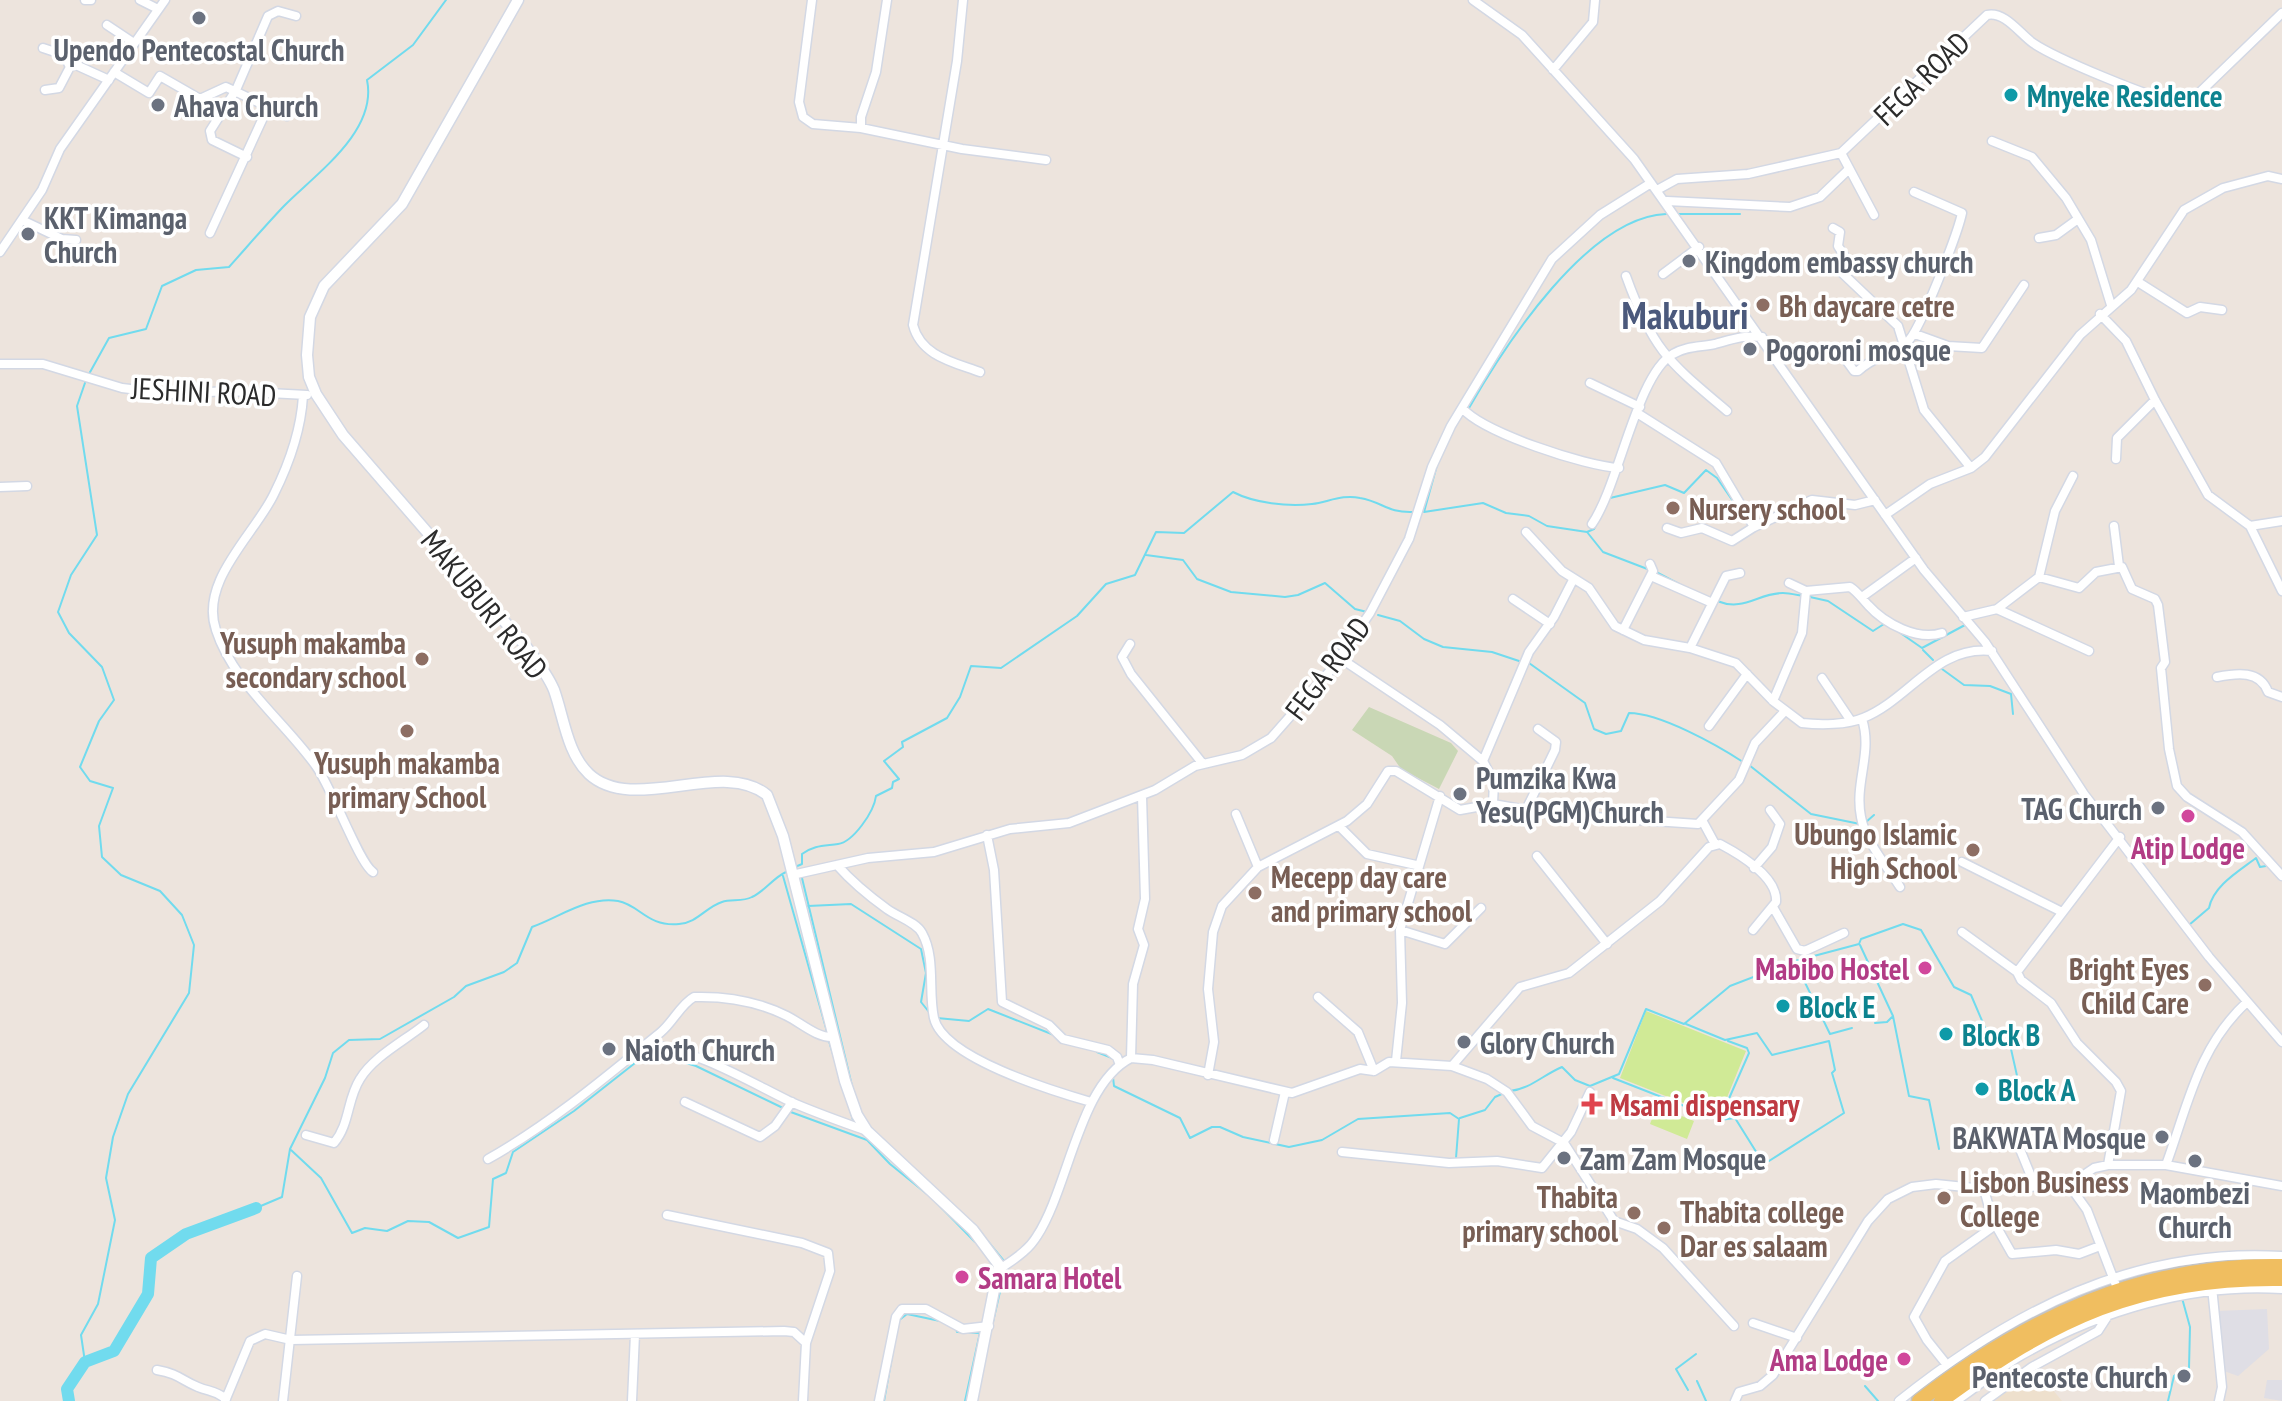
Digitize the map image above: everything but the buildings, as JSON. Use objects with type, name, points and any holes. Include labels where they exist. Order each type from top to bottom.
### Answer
[{"type":"main road","points":[[1919,1401],[1952,1367],[2114,1282],[2201,1270],[2282,1266]]},
{"type":"main road","points":[[1950,1400],[2027,1341],[2072,1318],[2109,1310],[2151,1292],[2282,1279]]},
{"type":"street","points":[[140,0],[158,9]]},
{"type":"street","points":[[0,252],[42,190],[54,159],[165,0]]},
{"type":"street","name":"MAKUBURI ROAD","points":[[518,0],[439,144],[402,204],[347,259],[316,300],[310,317],[309,377],[316,394],[343,435],[547,674],[576,757],[590,774],[614,787],[680,787],[721,782],[762,791],[774,806],[833,1037],[857,1115],[867,1131],[973,1230],[996,1257],[1000,1269]]},
{"type":"street","points":[[812,0],[799,102],[803,117],[813,124],[861,128],[1046,160]]},
{"type":"street","points":[[861,128],[861,117],[876,72],[887,0]]},
{"type":"street","points":[[963,0],[944,144],[913,325],[920,344],[928,351],[980,372]]},
{"type":"street","points":[[1473,0],[1522,35],[1624,147],[1667,201],[1916,558],[1992,651],[2060,761],[2247,1002],[2282,1042]]},
{"type":"street","points":[[1553,70],[1593,22],[1595,0]]},
{"type":"street","points":[[247,157],[209,135],[222,108],[236,90],[268,16],[278,11],[296,16]]},
{"type":"street","name":"FEGA ROAD","points":[[1841,153],[1987,15],[1998,15],[2033,43],[2060,57],[2177,102],[2197,95],[2282,13]]},
{"type":"street","points":[[107,25],[134,43]]},
{"type":"street","points":[[43,48],[64,55],[70,67]]},
{"type":"street","points":[[45,90],[59,88],[70,67],[76,65],[112,76],[149,93],[162,76],[200,99],[221,87],[236,90],[287,116]]},
{"type":"street","points":[[210,233],[268,107]]},
{"type":"street","points":[[1992,141],[2024,152],[2039,163],[2091,240],[2111,305]]},
{"type":"street","points":[[1654,186],[1677,179],[1748,174],[1841,153],[1848,170],[1861,185],[1874,215]]},
{"type":"street","points":[[1667,201],[1790,207],[1820,197],[1848,170]]},
{"type":"street","points":[[1885,515],[1930,484],[1971,468],[1985,457],[2100,314],[2138,282],[2177,218],[2192,203],[2209,192],[2264,177],[2282,179]]},
{"type":"street","name":"FEGA ROAD","points":[[792,875],[837,865],[934,852],[987,835],[1069,823],[1142,796],[1203,764],[1242,755],[1271,738],[1340,658],[1403,553],[1432,467],[1462,408],[1552,259],[1600,215],[1654,186]]},
{"type":"street","points":[[1846,360],[1856,372],[1882,353],[1906,343],[1915,334],[1962,213],[1914,192]]},
{"type":"street","points":[[2039,238],[2056,235],[2078,219]]},
{"type":"street","points":[[22,220],[62,239],[76,240]]},
{"type":"street","points":[[1833,228],[1840,232],[1838,246],[1845,257],[1839,270],[1887,312],[1906,343],[1920,403],[1971,468]]},
{"type":"street","points":[[1663,274],[1699,247]]},
{"type":"street","points":[[1626,276],[1644,321],[1666,359],[1727,411]]},
{"type":"street","points":[[2138,282],[2187,313],[2200,307],[2222,310]]},
{"type":"street","points":[[1915,334],[1948,346],[1982,348],[2024,285]]},
{"type":"street","points":[[2100,314],[2126,341],[2208,495],[2250,526],[2282,591]]},
{"type":"street","points":[[1592,524],[1619,468],[1638,410],[1666,359],[1685,348],[1717,343],[1731,337],[1762,337]]},
{"type":"street","name":"JESHINI ROAD","points":[[0,364],[43,364],[122,388],[172,394],[228,391],[303,396],[316,394]]},
{"type":"street","points":[[1590,383],[1638,410],[1716,463],[1754,527]]},
{"type":"street","points":[[303,396],[301,419],[276,491],[236,553],[216,595],[215,628],[238,670],[322,775],[336,799],[360,859],[373,872]]},
{"type":"street","points":[[2116,459],[2117,438],[2155,400]]},
{"type":"street","points":[[1462,408],[1500,433],[1594,464],[1619,468]]},
{"type":"street","points":[[1963,617],[1997,609],[2039,577],[2055,511],[2073,476]]},
{"type":"street","points":[[0,487],[27,486]]},
{"type":"street","points":[[1667,528],[1681,533],[1702,528],[1732,541],[1754,527],[1812,500],[1855,505],[1875,500]]},
{"type":"street","points":[[2250,526],[2282,521]]},
{"type":"street","points":[[2114,526],[2119,566],[2132,589],[2155,599],[2158,605],[2165,662],[2161,668],[2165,717],[2177,786],[2187,797],[2242,832],[2282,876]]},
{"type":"street","points":[[1526,532],[1573,580],[1589,588],[1608,618],[1623,630],[1644,640],[1690,648],[1736,663],[1773,701],[1802,723],[1862,719],[1907,691],[1949,658],[1992,651]]},
{"type":"street","points":[[1862,597],[1916,558]]},
{"type":"street","points":[[1623,630],[1651,576],[1650,564]]},
{"type":"street","points":[[2039,577],[2079,588],[2096,572],[2119,566]]},
{"type":"street","points":[[1690,648],[1710,602],[1726,576],[1740,573]]},
{"type":"street","points":[[1651,576],[1710,602]]},
{"type":"street","points":[[1483,761],[1529,652],[1550,624],[1573,580]]},
{"type":"street","points":[[1789,583],[1806,591],[1845,586],[1895,625],[1924,637],[1942,633]]},
{"type":"street","points":[[1773,701],[1802,633],[1806,591]]},
{"type":"street","points":[[1513,599],[1550,624]]},
{"type":"street","points":[[1997,609],[2089,651]]},
{"type":"street","points":[[1130,644],[1122,657],[1131,674],[1203,764]]},
{"type":"street","points":[[1340,658],[1440,725],[1483,761],[1494,782],[1493,804]]},
{"type":"street","points":[[1709,726],[1747,674]]},
{"type":"street","points":[[2217,677],[2255,677],[2264,683],[2268,692],[2282,697]]},
{"type":"street","points":[[1822,678],[1851,721]]},
{"type":"street","points":[[1208,1075],[1214,1042],[1208,999],[1215,923],[1222,906],[1258,867],[1339,826],[1367,804],[1391,770],[1460,810],[1493,804],[1526,810],[1651,819],[1682,826],[1703,822],[1739,780],[1755,743],[1785,711]]},
{"type":"street","points":[[1862,719],[1867,754],[1860,796],[1861,817],[1900,887]]},
{"type":"street","points":[[1526,810],[1555,750],[1556,742],[1538,729]]},
{"type":"street","points":[[1131,1058],[1133,984],[1144,945],[1138,929],[1145,899],[1142,796]]},
{"type":"street","points":[[1396,1061],[1402,1003],[1400,930],[1416,865],[1440,796]]},
{"type":"street","points":[[1754,868],[1768,853],[1778,835],[1780,824],[1770,810]]},
{"type":"street","points":[[1236,814],[1258,867]]},
{"type":"street","points":[[1703,822],[1715,844],[1732,851],[1754,868],[1776,893],[1773,907],[1753,930]]},
{"type":"street","points":[[1339,826],[1367,854],[1416,865]]},
{"type":"street","points":[[987,835],[994,870],[1002,1002],[1049,1025],[1063,1039],[1108,1050],[1117,1057],[1120,1065]]},
{"type":"street","points":[[2017,972],[2120,837]]},
{"type":"street","points":[[1452,1066],[1520,987],[1569,973],[1660,901],[1700,855],[1715,844]]},
{"type":"street","points":[[1537,856],[1607,944]]},
{"type":"street","points":[[1962,862],[2062,912]]},
{"type":"street","points":[[837,865],[866,893],[920,929],[929,952],[935,1021],[944,1039],[992,1067],[1091,1102]]},
{"type":"street","points":[[1773,907],[1797,949],[1805,951],[1844,933]]},
{"type":"street","points":[[1400,930],[1438,945],[1445,944],[1481,908]]},
{"type":"street","points":[[1962,932],[2017,972],[2021,980],[2051,1003],[2077,1043],[2121,1091],[2108,1165]]},
{"type":"street","points":[[1318,997],[1358,1032],[1374,1071]]},
{"type":"street","points":[[488,1159],[552,1118],[675,1021],[691,998],[739,998],[788,1016],[823,1036],[833,1037]]},
{"type":"street","points":[[2166,1165],[2199,1067],[2225,1025],[2247,1002]]},
{"type":"street","points":[[306,1135],[334,1143],[346,1123],[352,1095],[360,1078],[424,1025]]},
{"type":"street","points":[[646,1044],[667,1047],[744,1077],[792,1102],[867,1131]]},
{"type":"street","points":[[972,1401],[1000,1269],[1030,1245],[1047,1219],[1098,1087],[1131,1058],[1153,1060],[1285,1092],[1321,1086],[1360,1069],[1374,1071],[1396,1061],[1452,1066],[1500,1085],[1532,1126],[1564,1143],[1614,1221],[1637,1229],[1663,1248],[1734,1326]]},
{"type":"street","points":[[1274,1140],[1285,1092]]},
{"type":"street","points":[[1342,1152],[1449,1163],[1497,1161],[1536,1169],[1548,1164],[1564,1143],[1590,1092]]},
{"type":"street","points":[[685,1102],[760,1137],[775,1126],[792,1102]]},
{"type":"street","points":[[2015,1137],[2035,1186]]},
{"type":"street","points":[[1735,1401],[1739,1392],[1760,1386],[1773,1375],[1851,1243],[1888,1199],[1912,1187],[1930,1184],[1984,1189],[2069,1185],[2094,1168],[2108,1165],[2166,1165],[2282,1186]]},
{"type":"street","points":[[2069,1185],[2083,1201],[2114,1282],[2208,1255],[2282,1256]]},
{"type":"street","points":[[1984,1189],[1995,1224],[2012,1254],[2056,1250],[2079,1254],[2100,1246]]},
{"type":"street","points":[[667,1215],[802,1243],[828,1253],[830,1271],[806,1343],[803,1401]]},
{"type":"street","points":[[1899,1401],[1952,1367],[1914,1317],[1945,1261],[1995,1224]]},
{"type":"street","points":[[283,1401],[297,1276]]},
{"type":"street","points":[[2219,1401],[2222,1387],[2212,1287],[2282,1289]]},
{"type":"street","points":[[879,1401],[896,1317],[902,1309],[926,1309],[963,1329],[989,1326]]},
{"type":"street","points":[[1985,1401],[2032,1367],[2098,1331],[2109,1310]]},
{"type":"street","points":[[1753,1323],[1797,1338]]},
{"type":"street","points":[[157,1370],[185,1377],[196,1387],[214,1389],[226,1400],[250,1341],[265,1334],[291,1340],[493,1333],[784,1331],[794,1332],[806,1343]]},
{"type":"street","points":[[632,1401],[635,1334]]},
{"type":"shaded area","points":[[2267,1309],[2269,1349],[2238,1376],[2224,1371],[2216,1311]]},
{"type":"shaded area","points":[[2031,1370],[2038,1372],[2062,1401],[1986,1401]]},
{"type":"shaded area","points":[[2267,1380],[2282,1380],[2282,1401],[2264,1398]]},
{"type":"green space","points":[[1369,707],[1451,743],[1458,751],[1439,789],[1401,769],[1392,756],[1352,730]]},
{"type":"green space","points":[[1646,1011],[1746,1051],[1719,1117],[1620,1078]]},
{"type":"green space","points":[[1657,1106],[1694,1121],[1687,1139],[1650,1124]]},
{"type":"waterway","points":[[89,374],[109,338],[146,329],[162,286],[196,270],[229,267],[283,207],[341,151],[363,117],[368,99],[367,80],[413,45],[446,0]]},
{"type":"waterway","points":[[1469,408],[1527,320],[1579,260],[1607,237],[1637,221],[1666,214]]},
{"type":"waterway","points":[[1677,214],[1740,214]]},
{"type":"waterway","points":[[85,1362],[81,1335],[98,1304],[115,1220],[106,1178],[113,1137],[128,1094],[189,993],[194,945],[182,915],[160,891],[121,875],[102,857],[99,826],[113,788],[90,781],[80,767],[99,721],[114,700],[102,667],[69,633],[58,612],[71,575],[97,535],[77,406],[86,380]]},
{"type":"waterway","points":[[1437,465],[1424,512],[1483,503],[1506,513],[1529,516],[1547,526],[1587,532],[1603,552],[1650,570]]},
{"type":"waterway","points":[[1610,498],[1665,485],[1684,493],[1706,470],[1717,478],[1737,507]]},
{"type":"waterway","points":[[795,867],[802,864],[802,854],[806,851],[844,842],[856,832],[871,810],[876,796],[892,788],[893,782],[899,779],[884,761],[903,747],[902,742],[947,718],[960,697],[971,666],[1001,668],[1077,616],[1106,584],[1135,575],[1156,532],[1184,533],[1233,492],[1261,501],[1292,505],[1354,497],[1397,511],[1413,512]]},
{"type":"waterway","points":[[1587,532],[1594,529],[1598,521]]},
{"type":"waterway","points":[[1146,555],[1183,560],[1197,579],[1231,592],[1285,597],[1298,595],[1325,583],[1355,609],[1367,612]]},
{"type":"waterway","points":[[1923,562],[1931,573]]},
{"type":"waterway","points":[[1656,572],[1679,584]]},
{"type":"waterway","points":[[1717,601],[1735,604],[1774,594],[1803,596]]},
{"type":"waterway","points":[[1810,597],[1828,601],[1873,631],[1884,624]]},
{"type":"waterway","points":[[1378,615],[1400,621],[1424,639],[1443,647],[1492,652],[1522,662]]},
{"type":"waterway","points":[[1899,632],[1922,648],[1965,625]]},
{"type":"waterway","points":[[1923,650],[1933,660]]},
{"type":"waterway","points":[[1529,663],[1585,703],[1594,729],[1606,734],[1621,731],[1629,713],[1642,714],[1688,731],[1743,762]]},
{"type":"waterway","points":[[1942,669],[1964,685],[1990,686],[2011,694],[2013,714]]},
{"type":"waterway","points":[[1749,765],[1811,814],[1860,824]]},
{"type":"waterway","points":[[1866,822],[1874,815]]},
{"type":"waterway","points":[[2133,851],[2163,891]]},
{"type":"waterway","points":[[2189,925],[2209,908],[2221,886],[2235,874],[2256,858],[2260,867],[2266,866]]},
{"type":"waterway","points":[[256,1208],[282,1197],[290,1149],[325,1078],[333,1053],[349,1040],[380,1039],[454,997],[466,986],[504,972],[517,963],[532,927],[574,908],[607,900],[618,901],[659,922],[685,923],[722,902],[752,897],[786,872]]},
{"type":"waterway","points":[[783,876],[828,1035]]},
{"type":"waterway","points":[[802,878],[852,1086]]},
{"type":"waterway","points":[[808,906],[851,904],[921,949],[926,973],[921,1002],[929,1012]]},
{"type":"waterway","points":[[1510,1091],[1530,1085],[1562,1067],[1575,1080],[1590,1086],[1619,1074],[1646,1009],[1684,1024],[1730,986],[1795,961],[1859,944],[1861,939],[1903,924],[1921,930],[1954,987],[1971,995],[1992,1044],[2005,1044],[2011,1049],[2022,1098]]},
{"type":"waterway","points":[[1860,945],[1893,1016],[1909,1096],[1929,1100],[1939,1149]]},
{"type":"waterway","points":[[1795,962],[1830,1034],[1852,1028]]},
{"type":"waterway","points":[[937,1018],[969,1021],[988,1009],[1054,1035]]},
{"type":"waterway","points":[[1875,1023],[1887,1022],[1892,1017]]},
{"type":"waterway","points":[[1613,1078],[1720,1120],[1735,1118],[1760,1158],[1769,1161],[1844,1113],[1832,1073],[1835,1070],[1829,1041],[1772,1055],[1757,1033],[1725,1040],[1686,1024]]},
{"type":"waterway","points":[[829,1041],[854,1123]]},
{"type":"waterway","points":[[1720,1119],[1749,1053],[1747,1048],[1728,1041]]},
{"type":"waterway","points":[[291,1150],[321,1178],[352,1233],[365,1228],[387,1231],[408,1221],[429,1222],[458,1238],[489,1227],[493,1179],[506,1173],[513,1152],[574,1111],[649,1052],[696,1066],[783,1108]]},
{"type":"waterway","points":[[1097,1052],[1112,1058]]},
{"type":"waterway","points":[[1113,1077],[1114,1086],[1180,1118],[1190,1138],[1212,1127],[1220,1127],[1243,1137],[1289,1147],[1322,1140],[1358,1119],[1450,1113],[1459,1119],[1456,1158]]},
{"type":"waterway","points":[[1460,1118],[1485,1110],[1495,1097],[1504,1093]]},
{"type":"waterway","points":[[788,1111],[867,1140],[890,1164],[927,1194]]},
{"type":"waterway","points":[[935,1201],[975,1242]]},
{"type":"waterway","points":[[69,1401],[67,1389],[85,1362],[114,1351],[148,1294],[151,1258],[186,1234],[256,1208]]},
{"type":"waterway","points":[[985,1238],[1004,1261]]},
{"type":"waterway","points":[[992,1326],[1005,1270]]},
{"type":"waterway","points":[[2168,1401],[2174,1376],[2189,1368],[2190,1327],[2182,1298]]},
{"type":"waterway","points":[[898,1321],[907,1314],[940,1321]]},
{"type":"waterway","points":[[956,1328],[957,1332],[979,1333]]},
{"type":"waterway","points":[[965,1401],[981,1328]]},
{"type":"waterway","points":[[884,1401],[893,1351]]},
{"type":"waterway","points":[[1688,1390],[1676,1369],[1696,1354]]},
{"type":"waterway","points":[[1697,1381],[1706,1401]]},
{"type":"waterway","points":[[1865,1386],[1878,1401]]},
{"type":"place","name":"Upendo Pentecostal Church","points":[[199,18]]},
{"type":"place","name":"Mnyeke Residence","points":[[2011,95]]},
{"type":"place","name":"Ahava Church","points":[[158,105]]},
{"type":"place","name":"KKT Kimanga Church","points":[[28,234]]},
{"type":"place","name":"Kingdom embassy church","points":[[1689,261]]},
{"type":"place","name":"Bh daycare cetre","points":[[1763,305]]},
{"type":"place","name":"Pogoroni mosque","points":[[1750,349]]},
{"type":"place","name":"Nursery school","points":[[1673,508]]},
{"type":"place","name":"Yusuph makamba secondary school","points":[[422,659]]},
{"type":"place","name":"Yusuph makamba primary School","points":[[407,731]]},
{"type":"place","name":"Pumzika Kwa Yesu(PGM)Church","points":[[1460,794]]},
{"type":"place","name":"TAG Church","points":[[2158,808]]},
{"type":"place","name":"Atip Lodge","points":[[2188,816]]},
{"type":"place","name":"Ubungo Islamic High School","points":[[1973,850]]},
{"type":"place","name":"Mecepp day care and primary school","points":[[1255,893]]},
{"type":"place","name":"Mabibo Hostel","points":[[1925,968]]},
{"type":"place","name":"Bright Eyes Child Care","points":[[2205,985]]},
{"type":"place","name":"Block E","points":[[1783,1006]]},
{"type":"place","name":"Block B","points":[[1946,1034]]},
{"type":"place","name":"Glory Church","points":[[1464,1042]]},
{"type":"place","name":"Naioth Church","points":[[609,1049]]},
{"type":"place","name":"Block A","points":[[1982,1089]]},
{"type":"place","name":"Msami dispensary","points":[[1592,1104]]},
{"type":"place","name":"BAKWATA Mosque","points":[[2162,1137]]},
{"type":"place","name":"Zam Zam Mosque","points":[[1564,1158]]},
{"type":"place","name":"Maombezi Church","points":[[2195,1161]]},
{"type":"place","name":"Lisbon Business College","points":[[1944,1198]]},
{"type":"place","name":"Thabita primary school","points":[[1634,1213]]},
{"type":"place","name":"Thabita college Dar es salaam","points":[[1664,1228]]},
{"type":"place","name":"Samara Hotel","points":[[962,1277]]},
{"type":"place","name":"Ama Lodge","points":[[1904,1359]]},
{"type":"place","name":"Pentecoste Church","points":[[2184,1376]]},
{"type":"district","name":"Makuburi","points":[[1685,314]]}]
